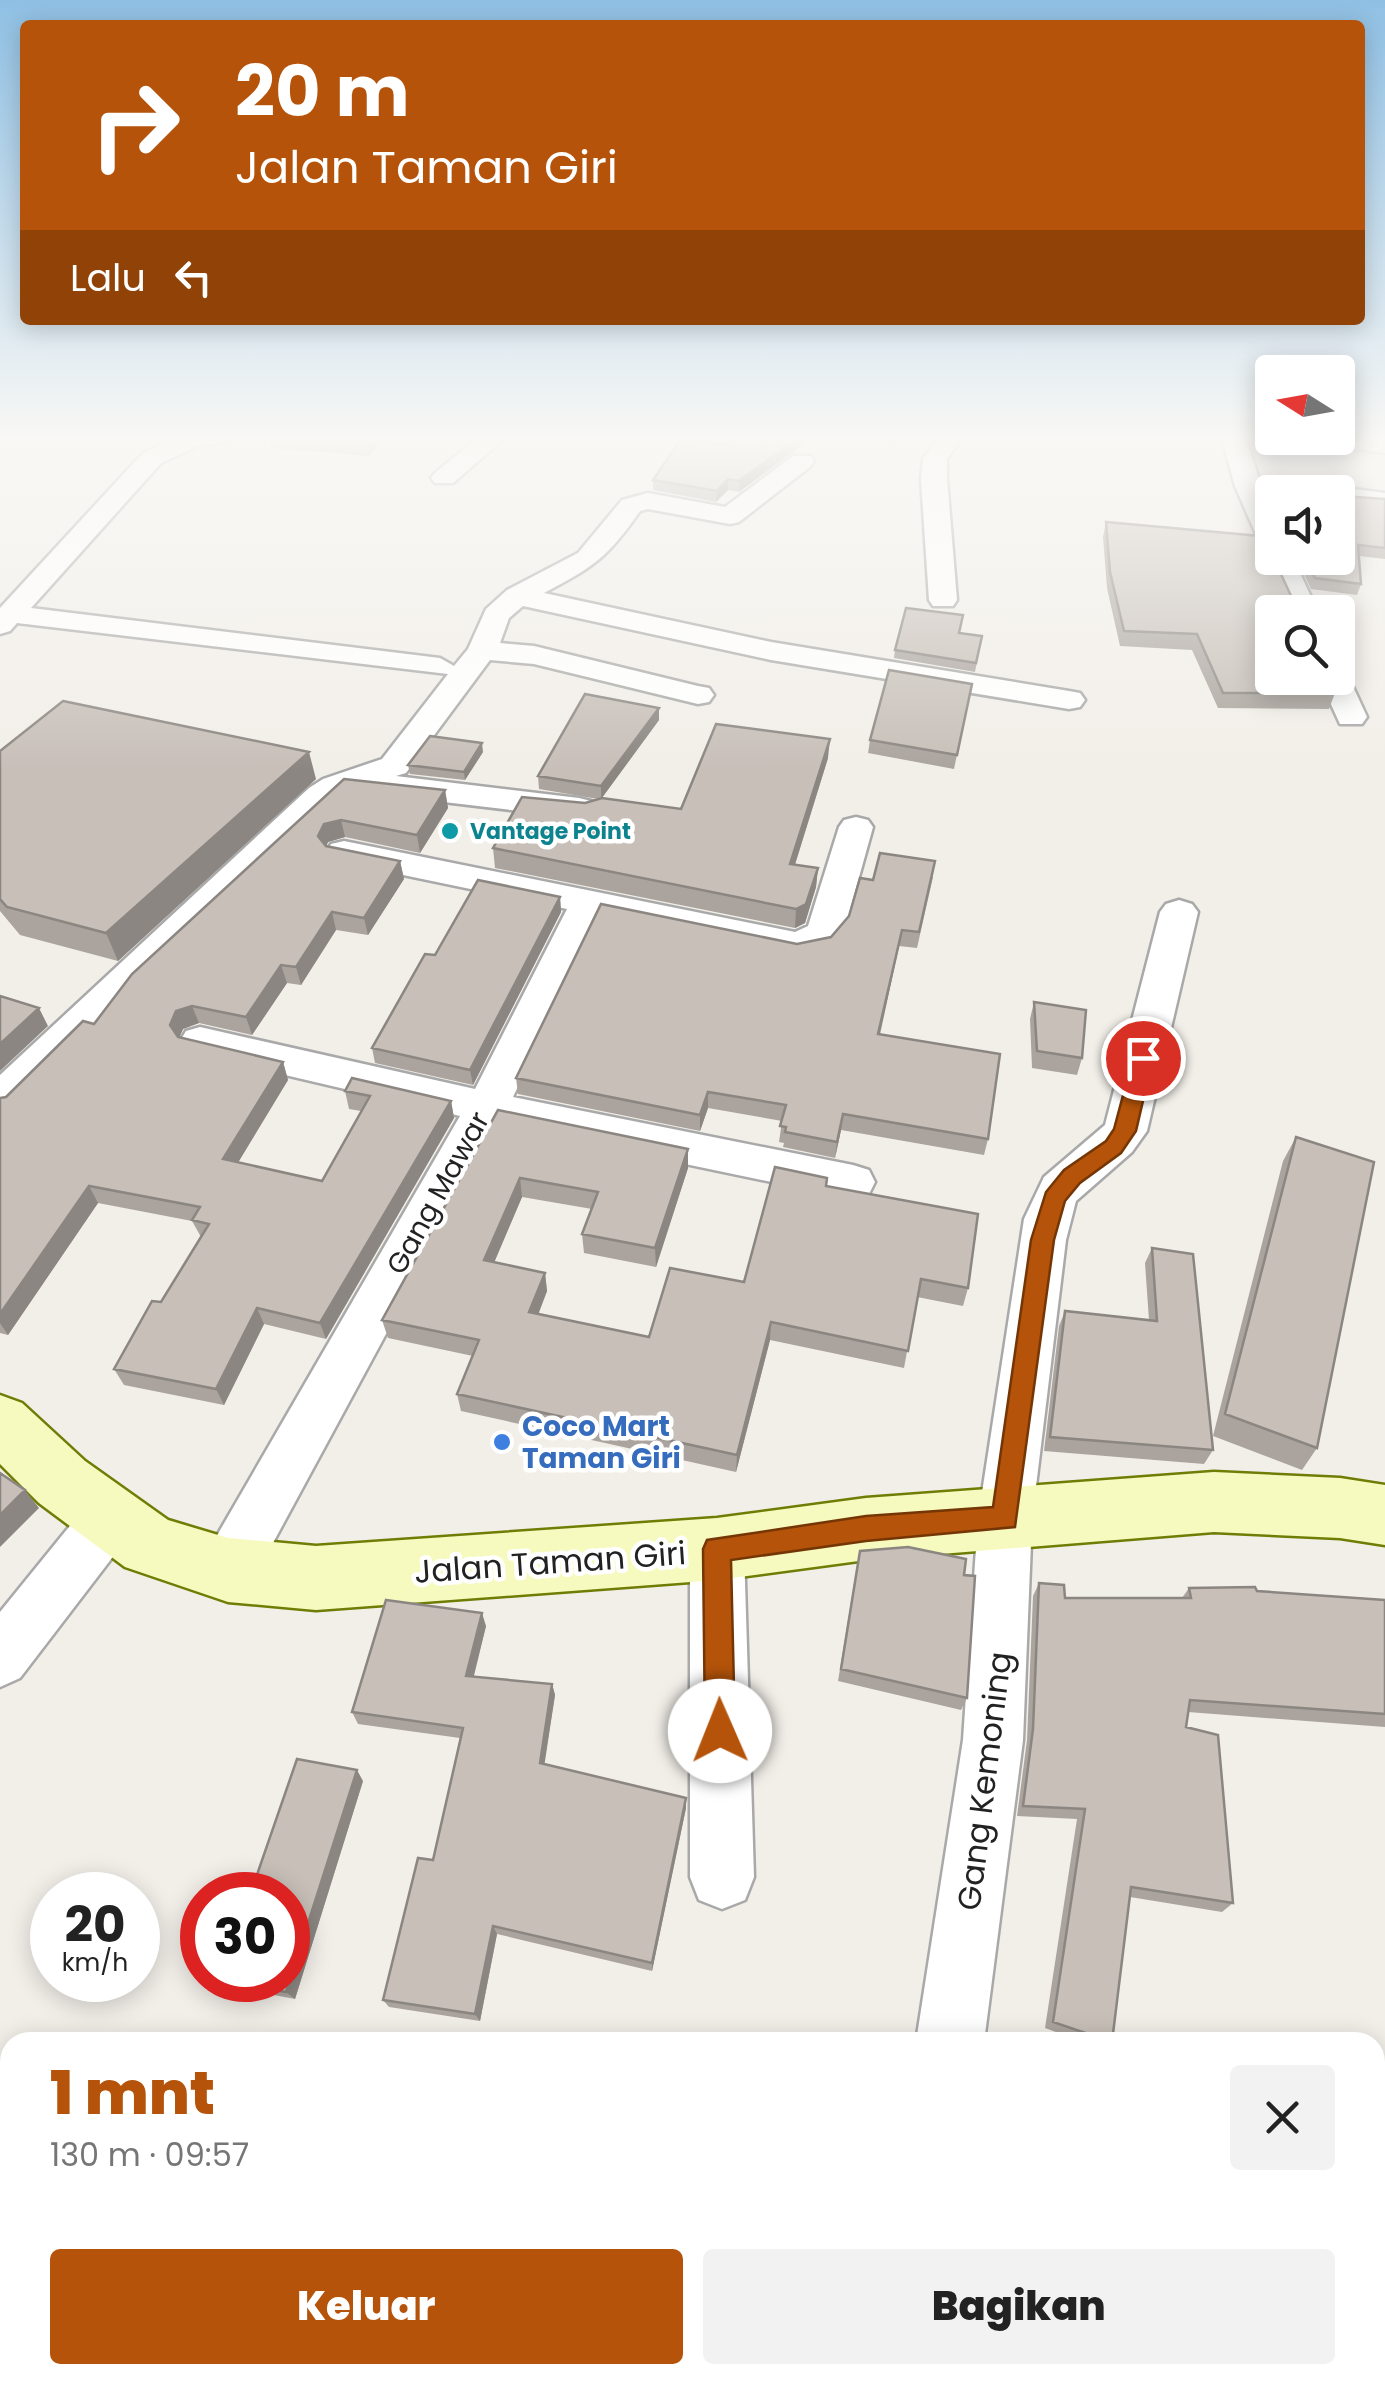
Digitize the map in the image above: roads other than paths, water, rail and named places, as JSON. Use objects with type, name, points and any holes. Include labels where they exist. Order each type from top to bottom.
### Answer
[{"type":"street","points":[[5,620],[71,547]]},
{"type":"street","points":[[0,1100],[97,1003],[321,795],[394,766],[482,650],[496,615],[517,596],[588,559],[601,547]]},
{"type":"street","points":[[939,547],[943,600]]},
{"type":"street","points":[[517,596],[771,651],[1069,700]]},
{"type":"street","points":[[5,620],[440,667]]},
{"type":"street","points":[[482,650],[534,655],[698,694]]},
{"type":"street","points":[[1341,695],[1351,717]]},
{"type":"street","points":[[352,781],[588,809]]},
{"type":"street","points":[[344,852],[795,944],[814,941],[824,931],[856,826]]},
{"type":"street","name":"Gang Mawar","points":[[228,1570],[487,1107],[588,901]]},
{"type":"street","name":"Gang Kemoning","points":[[951,2032],[993,1740],[1005,1518],[1043,1240],[1054,1198],[1072,1176],[1114,1147],[1125,1131],[1180,912]]},
{"type":"street","points":[[200,1041],[487,1107],[853,1182]]},
{"type":"street","name":"Jalan Taman Giri","points":[[0,1422],[62,1482],[149,1546],[228,1570],[316,1578],[717,1549],[866,1529],[1214,1502],[1340,1508],[1385,1515]]},
{"type":"street","points":[[0,1658],[109,1519]]},
{"type":"street","points":[[717,1549],[722,1877]]},
{"type":"place","name":"Vantage Point","points":[[450,831]]},
{"type":"place","name":"Coco Mart Taman Giri","points":[[502,1442]]}]
